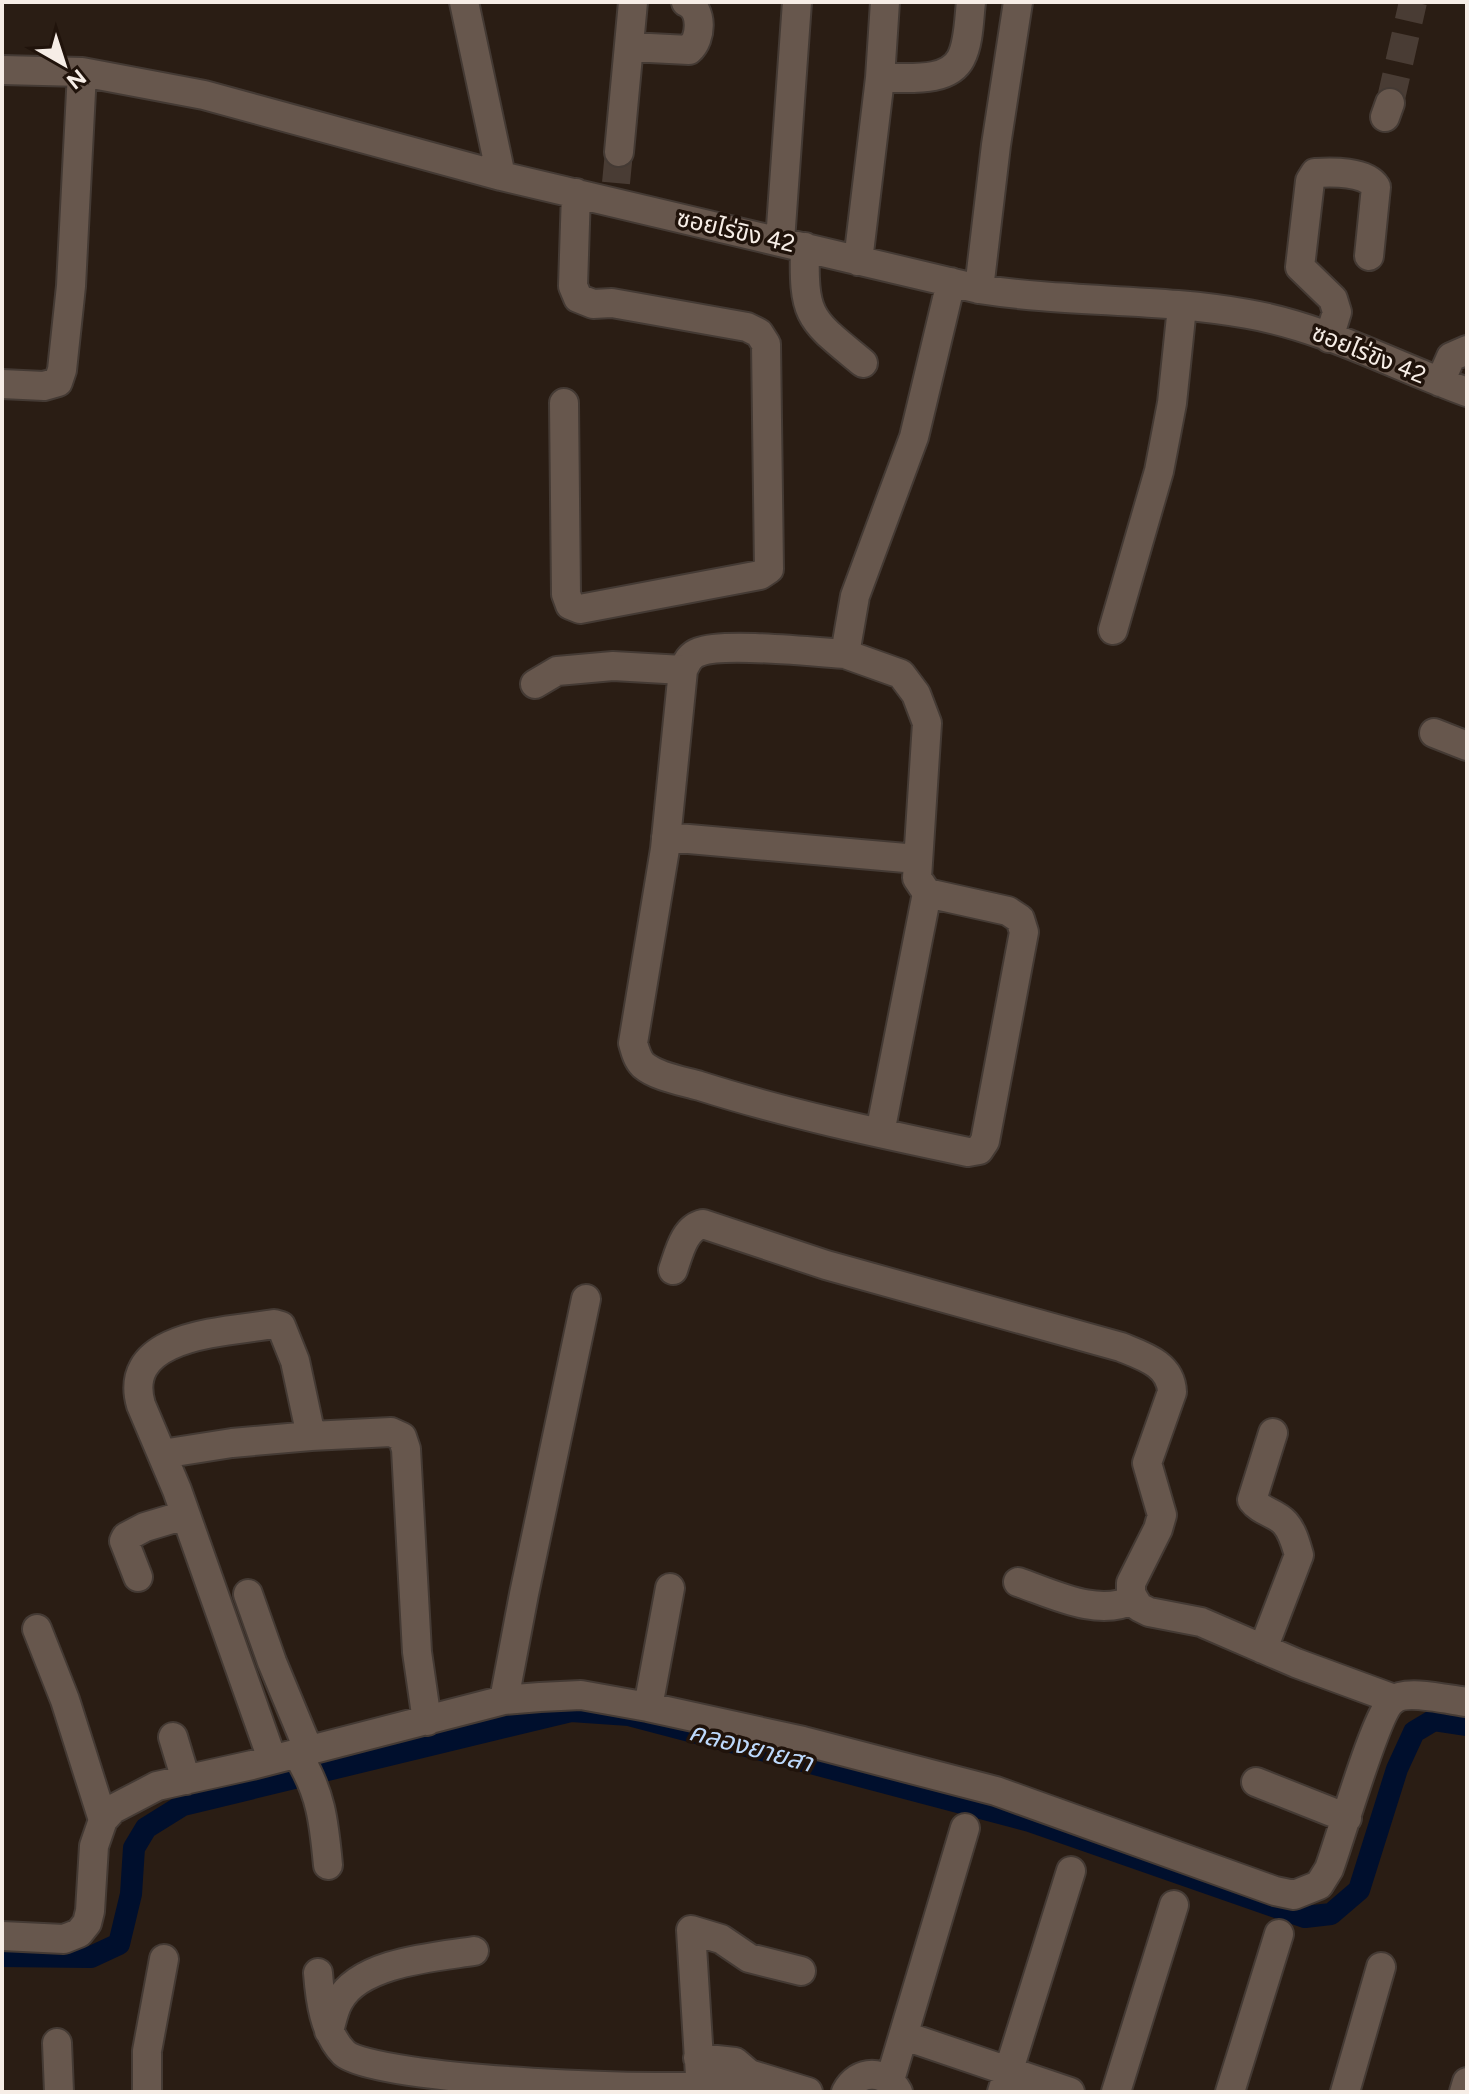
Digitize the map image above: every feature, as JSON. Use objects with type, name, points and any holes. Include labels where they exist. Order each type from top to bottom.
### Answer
[{"type":"street","points":[[464,2],[501,176]]},
{"type":"street","points":[[619,152],[633,2]]},
{"type":"street","points":[[630,47],[689,50],[698,39],[698,11],[686,2]]},
{"type":"street","points":[[797,2],[792,244],[810,313],[820,327],[863,363]]},
{"type":"street","points":[[858,261],[880,78],[885,2]]},
{"type":"street","points":[[880,78],[936,76],[952,69],[962,57],[971,2]]},
{"type":"street","points":[[979,289],[996,145],[1018,2]]},
{"type":"street","name":"ซอยไร่ขิง 42","points":[[2,70],[82,72],[204,95],[501,176],[576,193],[615,192],[792,244],[979,289],[1028,297],[1251,314],[1329,338],[1467,392]]},
{"type":"street","points":[[2,384],[44,386],[58,382],[62,370],[71,286],[82,72]]},
{"type":"street","points":[[1329,338],[1337,312],[1333,299],[1300,267],[1310,181],[1315,173],[1363,176],[1376,187],[1369,256]]},
{"type":"street","points":[[564,403],[566,594],[570,605],[580,609],[760,575],[769,569],[766,344],[759,333],[747,327],[612,303],[593,304],[578,298],[573,286],[576,193]]},
{"type":"street","points":[[845,654],[855,596],[914,437],[951,282]]},
{"type":"street","points":[[1113,630],[1159,471],[1172,403],[1182,307]]},
{"type":"street","points":[[1440,382],[1451,357],[1467,350]]},
{"type":"street","points":[[729,648],[845,654],[901,674],[916,694],[927,723],[917,878],[927,893],[1008,911],[1020,919],[1024,932],[985,1141],[979,1150],[968,1152],[880,1133],[718,1092],[662,1074],[643,1065],[636,1056],[634,1027],[666,837],[683,670],[690,657],[701,651],[729,648]]},
{"type":"street","points":[[535,684],[557,671],[613,666],[683,670]]},
{"type":"street","points":[[1434,733],[1467,746]]},
{"type":"street","points":[[666,837],[917,859]]},
{"type":"street","points":[[880,1133],[927,893]]},
{"type":"street","points":[[673,1270],[688,1232],[694,1226],[703,1224],[826,1265],[1121,1347],[1147,1358],[1172,1380],[1172,1392],[1147,1463],[1162,1515],[1131,1583],[1131,1593],[1139,1607],[1149,1612],[1201,1622],[1394,1699]]},
{"type":"street","points":[[504,1700],[586,1299]]},
{"type":"street","points":[[311,1436],[307,1405],[281,1326],[274,1324],[181,1340],[149,1358],[140,1372],[138,1393],[185,1515],[296,1758],[319,1799],[328,1865]]},
{"type":"street","points":[[162,1454],[232,1443],[311,1436],[391,1432],[402,1437],[406,1449],[417,1652],[427,1721]]},
{"type":"street","points":[[1263,1649],[1299,1555],[1285,1523],[1259,1509],[1252,1500],[1273,1433]]},
{"type":"street","points":[[138,1577],[124,1541],[126,1537],[145,1527],[185,1515]]},
{"type":"street","points":[[1018,1582],[1110,1608],[1134,1599]]},
{"type":"street","points":[[648,1707],[670,1588]]},
{"type":"street","points":[[248,1594],[272,1662],[296,1758]]},
{"type":"street","points":[[37,1629],[65,1700],[103,1820]]},
{"type":"street","points":[[2,1936],[64,1939],[79,1933],[87,1923],[90,1911],[94,1846],[103,1820],[129,1798],[157,1786],[296,1758],[504,1700],[581,1695],[803,1741],[996,1791],[1207,1869],[1294,1895],[1319,1885],[1329,1869],[1370,1746],[1386,1708],[1394,1699],[1403,1696],[1431,1697],[1467,1702]]},
{"type":"street","points":[[173,1737],[186,1780]]},
{"type":"street","points":[[1256,1782],[1347,1818]]},
{"type":"street","points":[[846,2092],[863,2075],[873,2074],[894,2086],[905,2036],[965,1828]]},
{"type":"street","points":[[1005,2082],[1071,1871]]},
{"type":"street","points":[[1116,2092],[1174,1905]]},
{"type":"street","points":[[701,2089],[691,1930],[721,1939],[749,1958],[801,1971]]},
{"type":"street","points":[[1230,2092],[1279,1934]]},
{"type":"street","points":[[329,2031],[339,2000],[358,1980],[395,1965],[474,1951]]},
{"type":"street","points":[[147,2092],[147,2051],[164,1959]]},
{"type":"street","points":[[1345,2092],[1381,1967]]},
{"type":"street","points":[[318,1973],[329,2031],[345,2054],[374,2066],[434,2075],[538,2083],[701,2089],[734,2083],[749,2074]]},
{"type":"street","points":[[905,2036],[1005,2082],[1070,2092]]},
{"type":"street","points":[[57,2043],[59,2092]]},
{"type":"street","points":[[698,2058],[735,2062],[749,2074],[808,2092]]},
{"type":"street","points":[[1464,2092],[1467,2082]]},
{"type":"waterway","name":"คลองยายสา","points":[[2,1956],[91,1957],[119,1944],[131,1894],[134,1848],[146,1828],[183,1805],[571,1711],[629,1715],[1030,1821],[1305,1917],[1331,1914],[1359,1890],[1397,1769],[1414,1732],[1434,1720],[1467,1725]]},
{"type":"tunnel","points":[[1390,103],[1413,2]]},
{"type":"tunnel","points":[[616,183],[619,152]]}]
